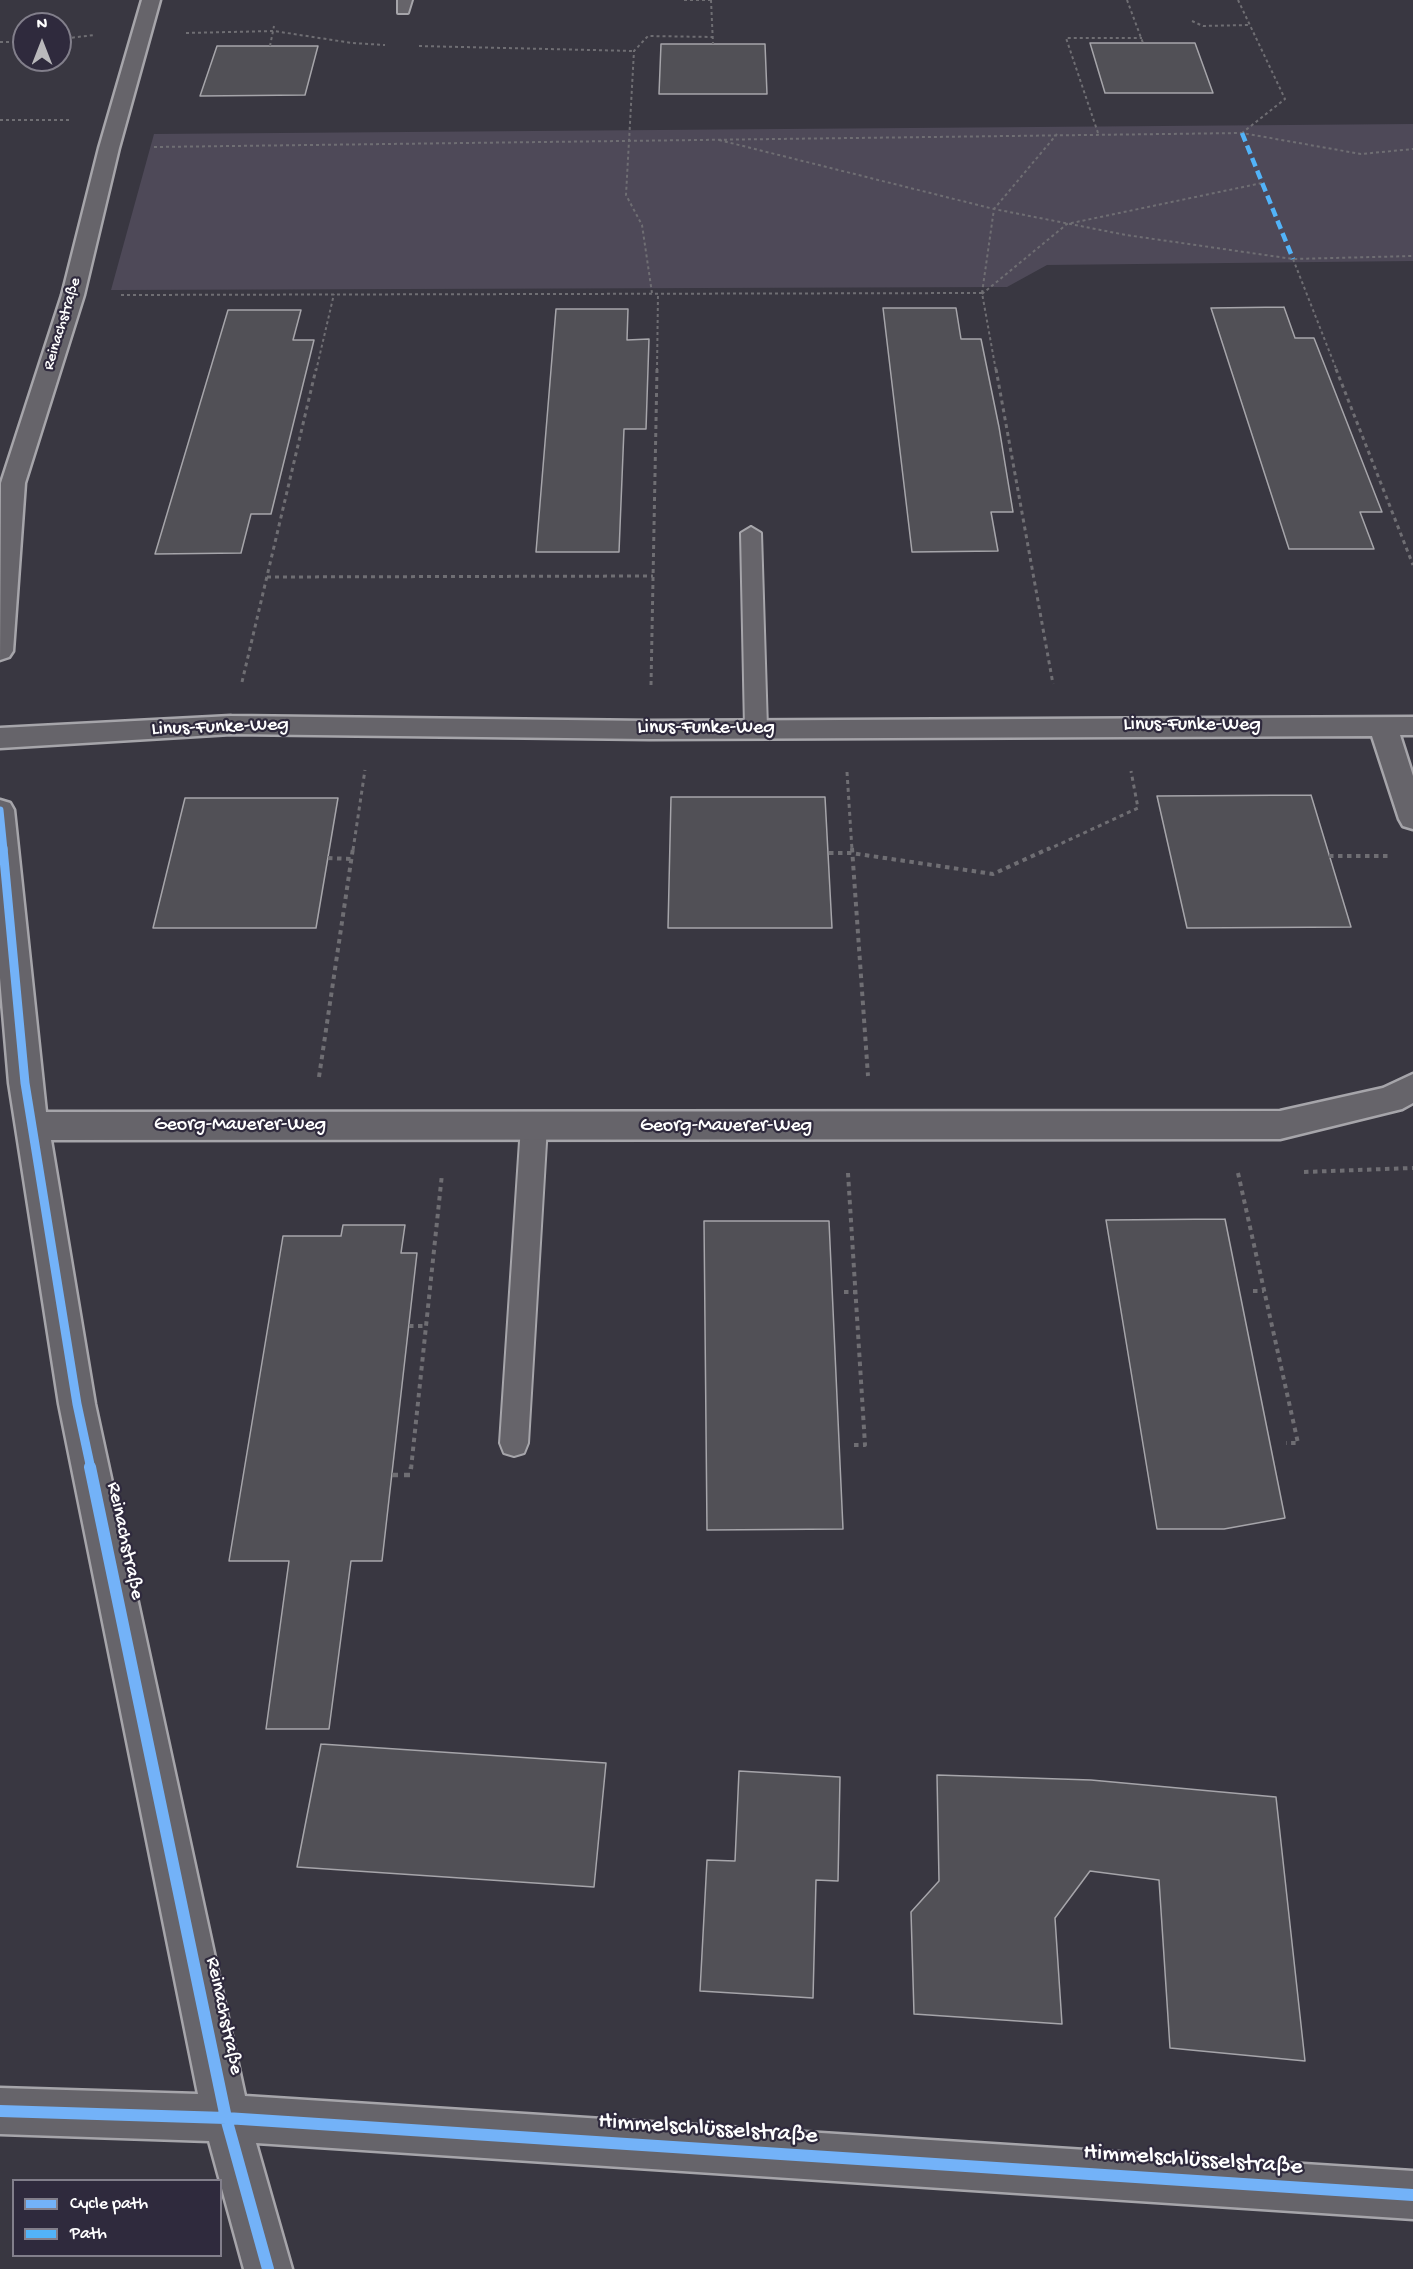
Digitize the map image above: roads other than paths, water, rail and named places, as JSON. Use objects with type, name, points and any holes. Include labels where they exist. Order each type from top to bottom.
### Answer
[{"type":"street","name":"Reinachstraße","points":[[0,651],[13,483],[73,295],[109,148],[151,0]]},
{"type":"street","name":"Linus-Funke-Weg","points":[[0,738],[231,725],[650,730],[1061,726],[1413,726]]},
{"type":"street","points":[[1383,727],[1413,819]]},
{"type":"street","name":"Reinachstraße","points":[[0,810],[25,1083],[77,1404],[226,2118],[268,2269]]},
{"type":"street","name":"Georg-Mauerer-Weg","points":[[32,1126],[1280,1125],[1391,1100],[1413,1087]]},
{"type":"street","name":"Himmelschlüsselstraße","points":[[0,2111],[226,2118],[1413,2195]]},
{"type":"lane","points":[[751,533],[756,728]]},
{"type":"lane","points":[[513,1443],[534,1126]]}]
